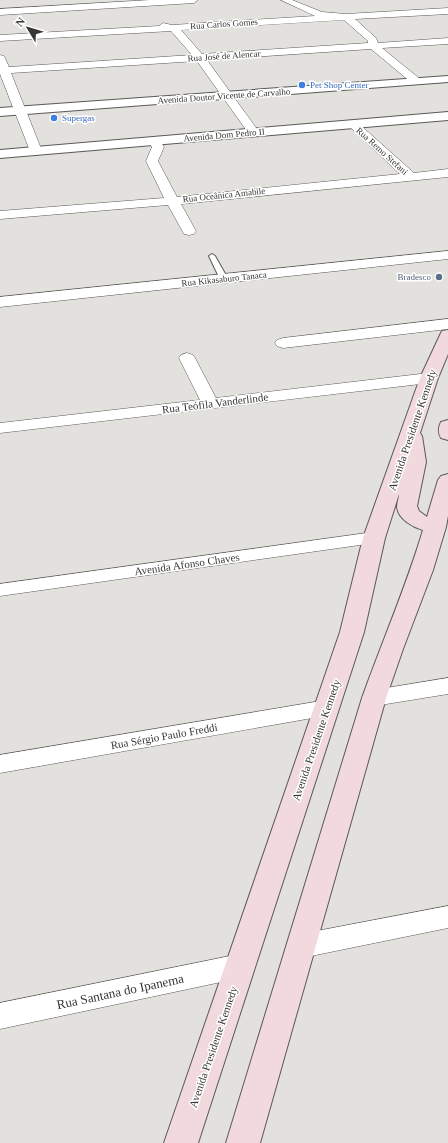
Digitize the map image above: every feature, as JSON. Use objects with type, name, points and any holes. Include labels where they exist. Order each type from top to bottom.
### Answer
[{"type":"main road","name":"Avenida Presidente Kennedy","points":[[181,1143],[352,632],[374,538],[412,431],[437,379],[448,335]]},
{"type":"main road","points":[[448,426],[448,434]]},
{"type":"main road","points":[[412,431],[416,462],[407,506],[408,511],[418,520],[441,526]]},
{"type":"main road","points":[[243,1143],[374,698],[391,649],[441,526],[448,480]]},
{"type":"street","points":[[0,12],[136,2],[194,0]]},
{"type":"street","points":[[286,0],[316,14],[346,17],[373,40],[373,46],[416,81]]},
{"type":"street","points":[[136,2],[162,26],[174,28],[199,57],[253,132]]},
{"type":"street","name":"Rua Carlos Gomes","points":[[0,38],[448,10]]},
{"type":"street","name":"Rua José de Alencar","points":[[3,70],[448,40]]},
{"type":"street","points":[[0,58],[3,70],[21,111],[36,151]]},
{"type":"street","name":"Avenida Doutor Vicente de Carvalho","points":[[0,112],[448,79]]},
{"type":"street","name":"Avenida Dom Pedro II","points":[[0,154],[448,116]]},
{"type":"street","name":"Rua Remo Stefani","points":[[354,125],[411,177]]},
{"type":"street","points":[[154,141],[158,147],[152,161],[154,167],[189,231]]},
{"type":"street","name":"Rua Oceânica Amabile","points":[[0,215],[172,201],[448,173]]},
{"type":"street","name":"Rua Kikasaburo Tanaca","points":[[0,302],[448,256]]},
{"type":"street","points":[[283,343],[448,324]]},
{"type":"street","points":[[187,358],[210,403]]},
{"type":"street","name":"Rua Teófila Vanderlinde","points":[[0,428],[210,403],[437,379]]},
{"type":"street","name":"Avenida Afonso Chaves","points":[[0,590],[374,538]]},
{"type":"street","points":[[374,698],[448,686]]},
{"type":"street","name":"Rua Sérgio Paulo Freddi","points":[[0,764],[327,708]]},
{"type":"street","points":[[302,946],[448,917]]},
{"type":"street","name":"Rua Santana do Ipanema","points":[[0,1016],[240,966]]},
{"type":"lane","points":[[212,256],[224,279]]},
{"type":"place","name":"Pet Shop Center","points":[[302,85]]},
{"type":"place","name":"Supergas","points":[[54,118]]},
{"type":"place","name":"Bradesco","points":[[439,277]]}]
